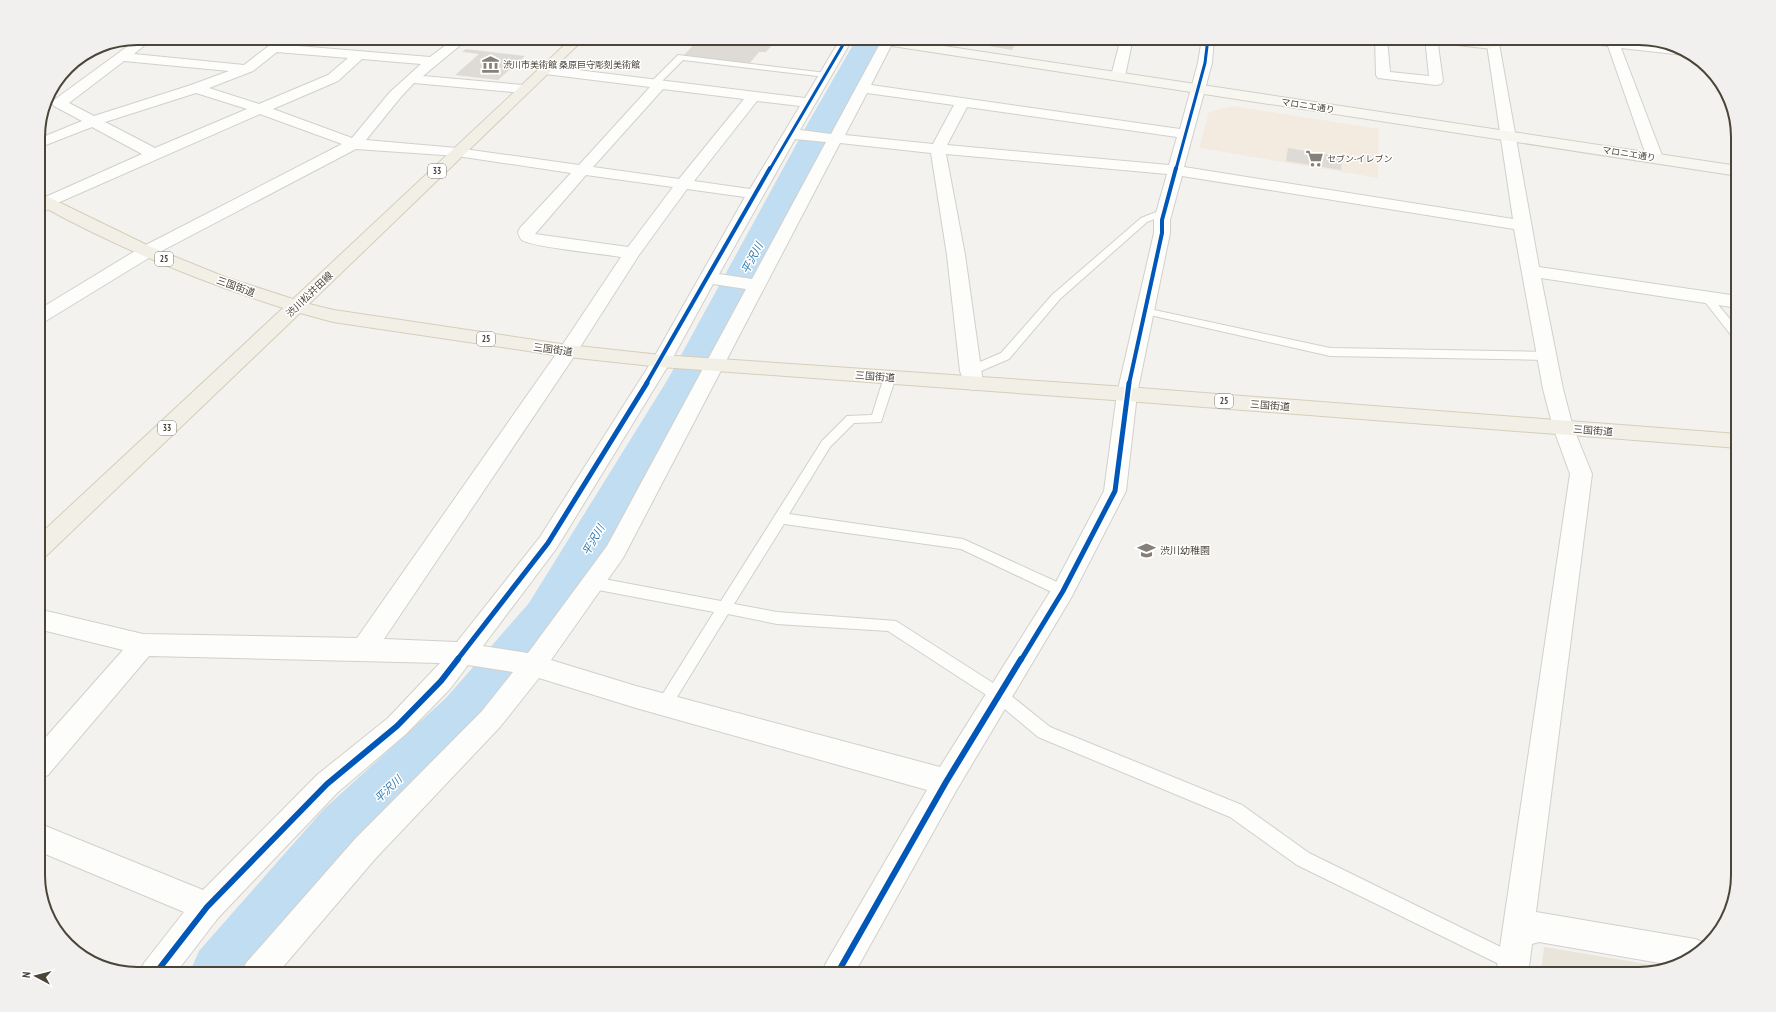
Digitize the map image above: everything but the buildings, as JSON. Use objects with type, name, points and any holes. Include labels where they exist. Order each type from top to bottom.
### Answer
[{"type":"main road","name":"渋川松井田線","points":[[45,543],[297,306],[523,89],[572,45]]},
{"type":"main road","name":"三国街道","points":[[45,205],[146,252],[252,292],[297,306],[333,316],[568,351],[712,365],[890,377],[972,377],[1127,394],[1731,440]]},
{"type":"street","points":[[138,45],[59,103],[154,154]]},
{"type":"street","points":[[45,141],[94,121],[196,88],[248,68],[279,45]]},
{"type":"street","points":[[45,312],[146,252],[354,144],[369,131],[395,95],[411,79],[454,45]]},
{"type":"street","points":[[160,967],[207,907],[327,784],[397,726],[441,681],[472,654],[491,618],[548,543],[669,361],[709,278],[755,194],[797,134],[809,103],[843,45]]},
{"type":"street","points":[[263,967],[365,849],[491,719],[529,665],[593,583],[615,552],[832,138],[861,88],[878,45]]},
{"type":"street","name":"マロニエ通り","points":[[919,45],[1731,170]]},
{"type":"street","points":[[1118,76],[1125,45]]},
{"type":"street","points":[[841,967],[946,782],[1063,590],[1115,491],[1127,394],[1162,233],[1164,212],[1174,170],[1205,63],[1207,45]]},
{"type":"street","points":[[1381,45],[1383,75],[1436,81],[1432,45]]},
{"type":"street","points":[[1493,45],[1522,225],[1547,356],[1563,427],[1581,474],[1512,967]]},
{"type":"street","points":[[1614,45],[1655,158]]},
{"type":"street","points":[[1628,45],[1669,50]]},
{"type":"street","points":[[275,48],[434,61]]},
{"type":"street","points":[[45,201],[333,78],[359,55]]},
{"type":"street","points":[[122,57],[248,68]]},
{"type":"street","points":[[545,70],[809,103]]},
{"type":"street","points":[[411,79],[523,89]]},
{"type":"street","points":[[632,253],[536,240],[528,237],[526,232],[657,84]]},
{"type":"street","points":[[196,88],[260,109],[354,144],[457,152],[755,194]]},
{"type":"street","points":[[861,88],[1184,134]]},
{"type":"street","points":[[364,649],[568,351],[632,253],[684,183],[754,96]]},
{"type":"street","points":[[962,103],[938,149],[956,255],[972,377]]},
{"type":"street","points":[[797,134],[938,149],[1174,170],[1522,225]]},
{"type":"street","points":[[1531,271],[1731,301]]},
{"type":"street","points":[[709,278],[756,285]]},
{"type":"street","points":[[45,621],[143,645],[364,649],[472,654],[529,665],[664,705],[946,782]]},
{"type":"street","points":[[45,758],[143,645]]},
{"type":"street","points":[[45,840],[207,907]]},
{"type":"street","points":[[1518,931],[1539,927],[1688,953]]},
{"type":"lane","points":[[657,84],[681,57],[826,75]]},
{"type":"lane","points":[[972,377],[1005,356],[1056,297],[1130,234],[1144,220],[1164,212]]},
{"type":"lane","points":[[1707,298],[1731,328]]},
{"type":"lane","points":[[1145,311],[1330,352],[1547,356]]},
{"type":"lane","points":[[664,705],[826,444],[851,419],[877,419],[890,377]]},
{"type":"lane","points":[[780,518],[963,544],[1063,590]]},
{"type":"lane","points":[[593,583],[777,618],[891,625],[1000,695],[1044,732],[1236,811],[1303,859],[1510,967]]},
{"type":"shaded area","points":[[1233,106],[1379,129],[1378,178],[1199,148],[1209,112]]},
{"type":"shaded area","points":[[1544,947],[1655,965],[1639,967],[1542,967]]},
{"type":"waterway","name":"平沢川","points":[[228,967],[345,829],[465,715],[547,618],[688,379],[823,123],[866,45]]},
{"type":"cycle path","points":[[160,967],[207,907],[327,784],[397,726],[441,681],[548,543],[661,361],[755,194],[843,45]]},
{"type":"cycle path","points":[[841,967],[946,782],[1063,591],[1115,491],[1127,394],[1162,233],[1162,220],[1205,63],[1207,45]]},
{"type":"place","name":"渋川市美術館 桑原巨守彫刻美術館","points":[[490,65]]},
{"type":"place","name":"セブン-イレブン","points":[[1314,159]]},
{"type":"place","name":"渋川幼稚園","points":[[1147,550]]}]
